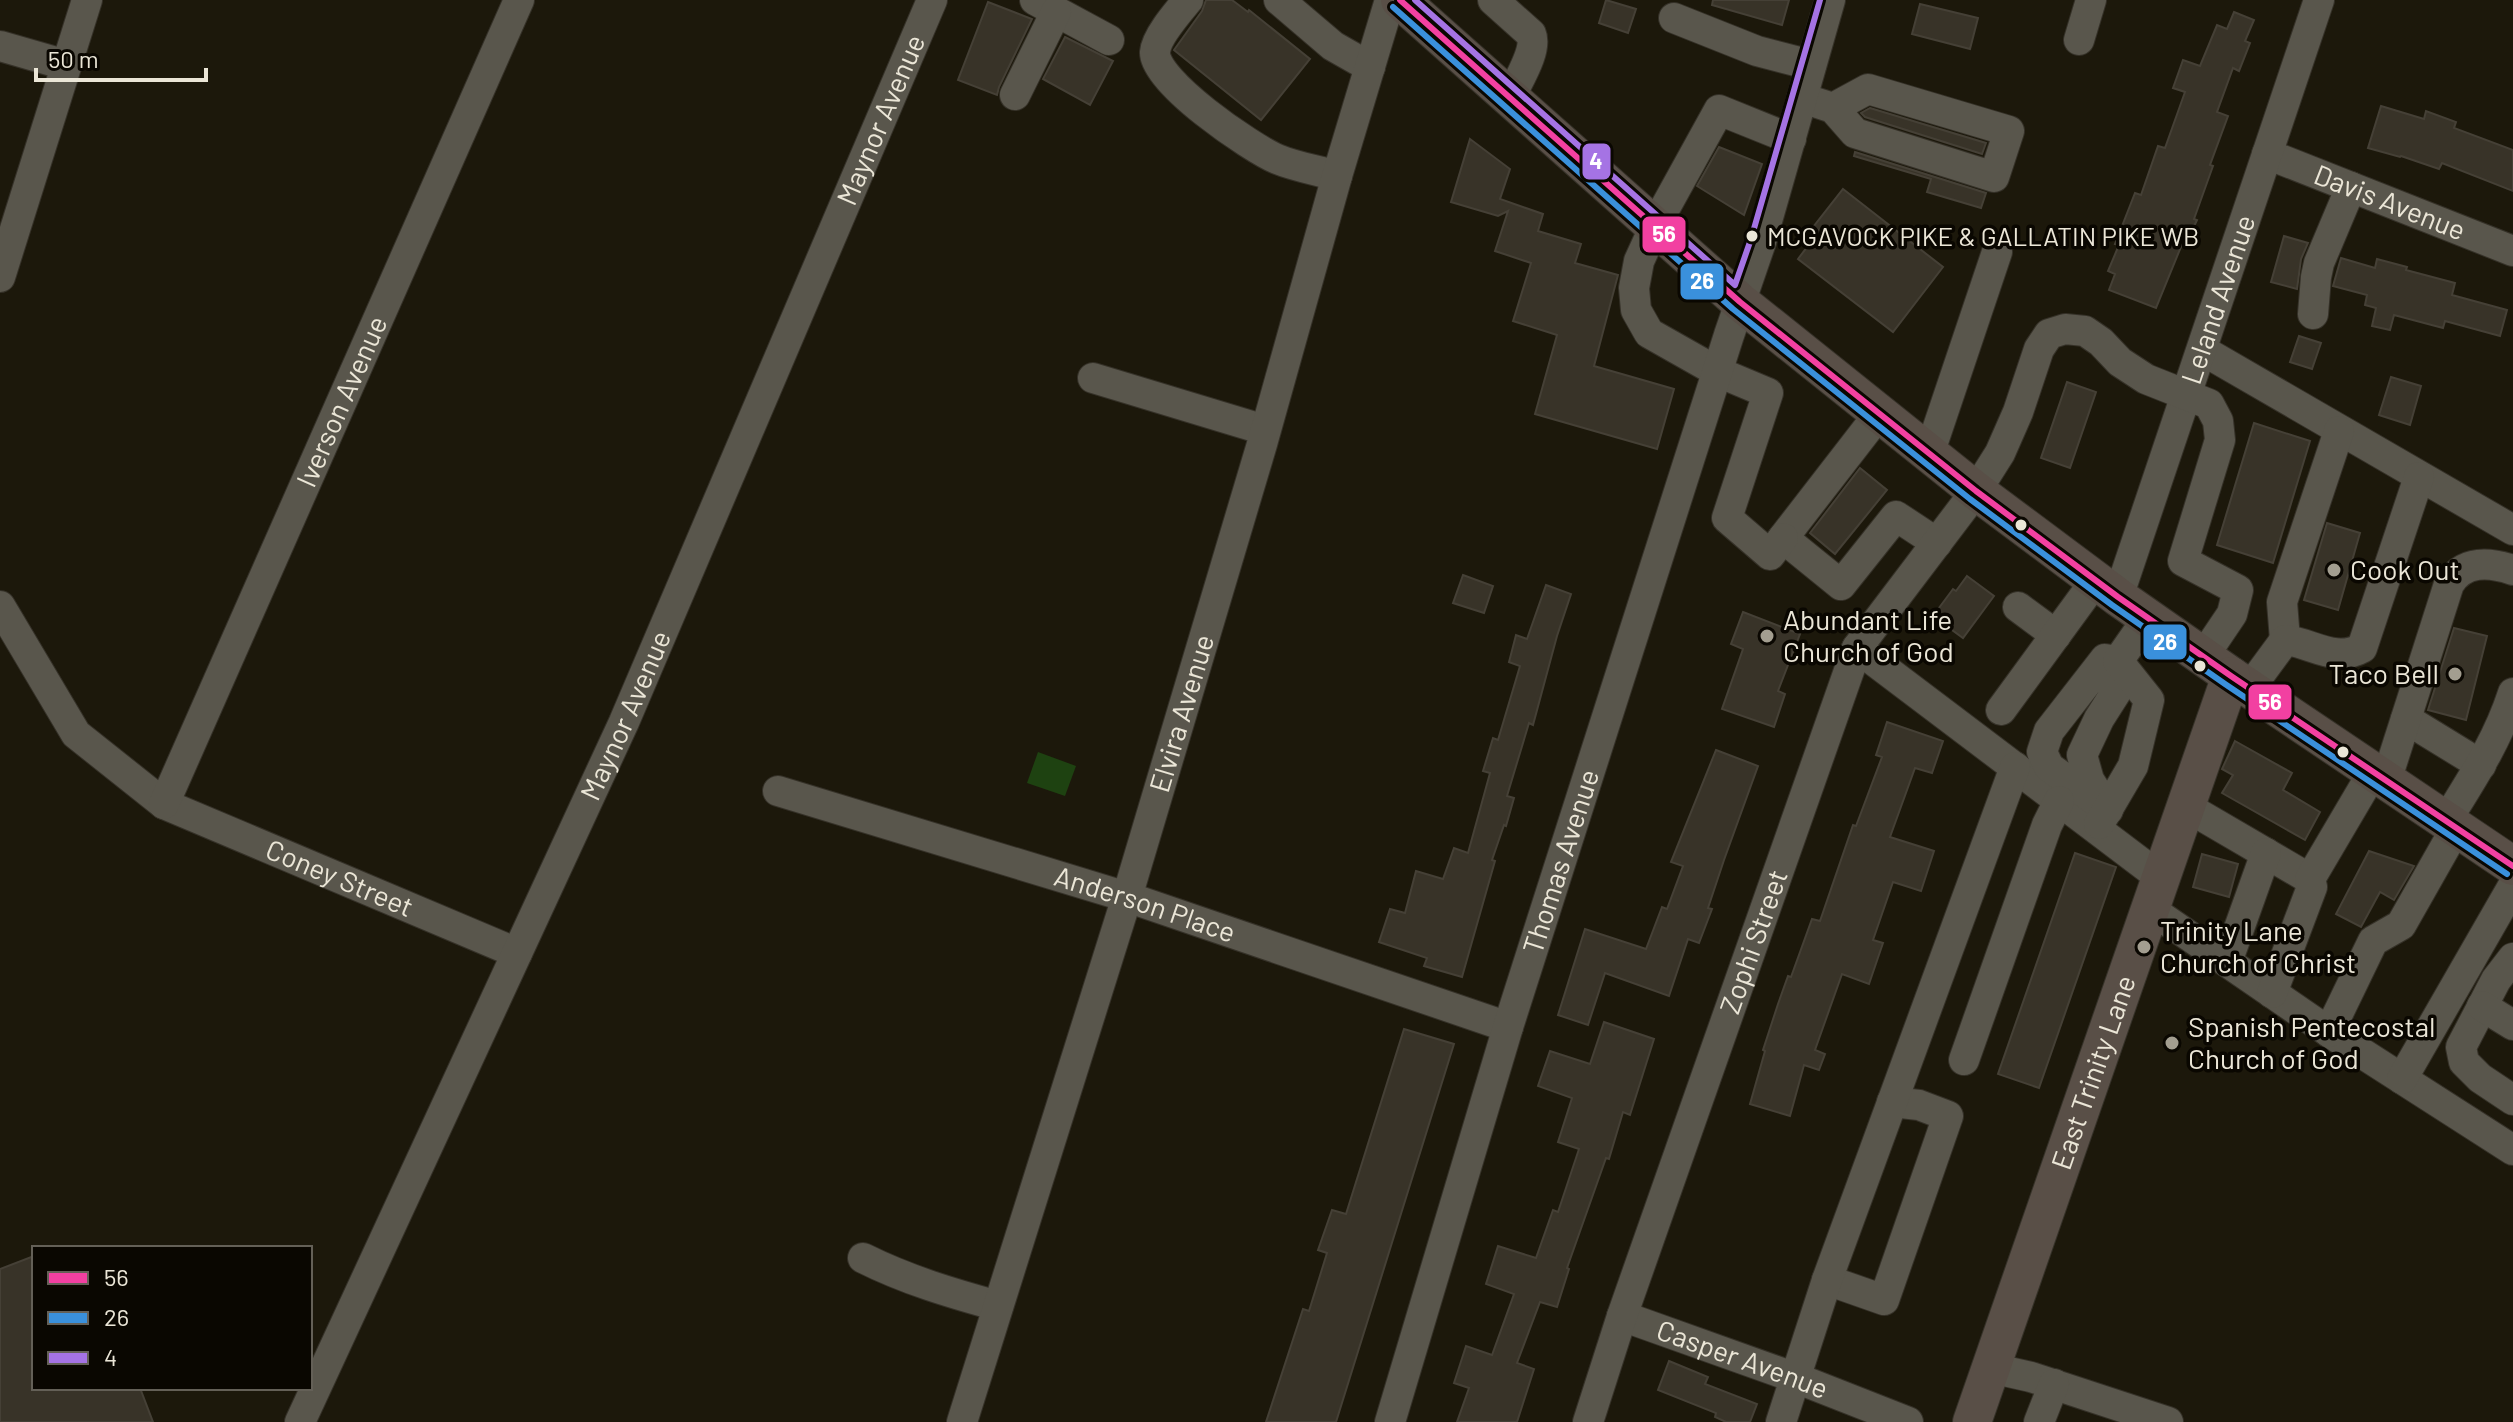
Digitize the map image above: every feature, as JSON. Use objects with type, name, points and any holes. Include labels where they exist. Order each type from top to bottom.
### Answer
[{"type":"main road","points":[[1400,0],[1740,302],[1976,491],[2228,674],[2513,866]]},
{"type":"main road","name":"East Trinity Lane","points":[[1972,1422],[2228,674]]},
{"type":"street","points":[[1,268],[87,0]]},
{"type":"street","name":"Iverson Avenue","points":[[164,804],[519,0]]},
{"type":"street","name":"Maynor Avenue","points":[[300,1422],[624,722],[932,0]]},
{"type":"street","points":[[1188,0],[1162,35],[1155,53],[1156,63],[1173,85],[1257,149],[1280,160],[1337,176]]},
{"type":"street","points":[[1279,0],[1333,46],[1370,67]]},
{"type":"street","name":"Elvira Avenue","points":[[962,1422],[1127,897],[1390,0]]},
{"type":"street","points":[[1493,0],[1534,40],[1533,49],[1510,98]]},
{"type":"street","name":"Thomas Avenue","points":[[1390,1422],[1508,1027],[1761,242],[1830,0]]},
{"type":"street","points":[[2079,40],[2091,0]]},
{"type":"street","name":"Leland Avenue","points":[[2121,598],[2146,513],[2319,0]]},
{"type":"street","points":[[1015,95],[1045,6],[1109,40]]},
{"type":"street","points":[[1674,18],[1757,51],[1811,65]]},
{"type":"street","points":[[0,46],[66,65]]},
{"type":"street","points":[[1802,98],[1833,108],[1855,133],[1994,177],[2009,131],[1868,89],[1833,108]]},
{"type":"street","points":[[1791,139],[1719,110],[1655,226],[1638,266],[1634,288],[1636,310],[1649,333],[1718,372],[1768,393],[1727,518],[1770,555],[1879,414]]},
{"type":"street","name":"Davis Avenue","points":[[2267,154],[2513,251]]},
{"type":"street","points":[[2313,314],[2319,263],[2351,187]]},
{"type":"street","points":[[1929,454],[1997,252]]},
{"type":"street","name":"Zophi Street","points":[[1588,1422],[1622,1316],[1857,648],[1976,491],[2004,445],[2039,349],[2049,334],[2065,329],[2085,331],[2120,362],[2146,379],[2186,397]]},
{"type":"street","points":[[2202,350],[2513,530]]},
{"type":"street","points":[[1093,378],[1265,430]]},
{"type":"street","points":[[2186,397],[2209,404],[2218,421],[2220,440],[2183,561],[2238,590],[2232,614],[2228,674]]},
{"type":"street","points":[[2285,640],[2282,602],[2339,431]]},
{"type":"street","points":[[2228,674],[2285,640],[2334,654],[2352,654],[2362,648],[2419,477]]},
{"type":"street","points":[[2146,513],[2191,528]]},
{"type":"street","points":[[1783,538],[1841,585],[1896,516],[1937,543]]},
{"type":"street","points":[[2310,879],[2380,776],[2406,719],[2454,575],[2476,564],[2492,564],[2513,570]]},
{"type":"street","points":[[2001,710],[2056,635],[2121,598]]},
{"type":"street","points":[[2102,820],[2133,766],[2149,700],[2118,661],[2121,598]]},
{"type":"street","name":"Coney Street","points":[[0,606],[76,734],[164,804],[517,953]]},
{"type":"street","points":[[2018,607],[2056,635]]},
{"type":"street","points":[[1857,648],[2059,801],[2102,820]]},
{"type":"street","points":[[2118,661],[2105,659],[2049,731],[2042,752],[2049,767],[2102,820],[2155,893],[2227,962],[2329,1032],[2513,1150]]},
{"type":"street","points":[[2329,1032],[2373,941],[2401,925],[2501,727],[2513,693]]},
{"type":"street","points":[[2406,719],[2481,765]]},
{"type":"street","points":[[1781,1422],[1827,1280],[2015,767]]},
{"type":"street","name":"Anderson Place","points":[[778,791],[1127,897],[1508,1027]]},
{"type":"street","points":[[1964,1060],[2047,825],[2059,801]]},
{"type":"street","points":[[2185,806],[2310,879],[2312,887],[2272,993]]},
{"type":"street","points":[[2227,962],[2266,853]]},
{"type":"street","points":[[2402,1079],[2513,886]]},
{"type":"street","points":[[2513,958],[2496,980],[2461,1047],[2464,1062],[2480,1078],[2513,1100]]},
{"type":"street","points":[[2482,1006],[2513,1025]]},
{"type":"street","points":[[1827,1280],[1884,1300],[1948,1116],[1919,1105],[1892,1102]]},
{"type":"street","points":[[863,1258],[930,1288],[998,1306]]},
{"type":"street","name":"Casper Avenue","points":[[1622,1316],[1908,1422]]},
{"type":"street","points":[[1991,1368],[2054,1384],[2168,1422]]},
{"type":"street","points":[[2039,1422],[2054,1384]]},
{"type":"green space","points":[[1038,752],[1076,766],[1065,796],[1027,783]]},
{"type":"building","points":[[1206,0],[1232,0],[1310,59],[1261,120],[1174,50],[1202,11]]},
{"type":"building","points":[[1606,0],[1636,9],[1628,33],[1599,23]]},
{"type":"building","points":[[1713,0],[1789,0],[1782,25],[1712,5]]},
{"type":"building","points":[[988,2],[1032,19],[997,95],[958,80]]},
{"type":"building","points":[[1920,4],[1978,18],[1970,49],[1912,34]]},
{"type":"building","points":[[2234,12],[2254,20],[2245,41],[2250,43],[2239,71],[2233,68],[2217,112],[2228,116],[2210,165],[2213,166],[2194,219],[2197,220],[2188,239],[2185,237],[2156,308],[2109,290],[2115,274],[2108,271],[2119,245],[2115,244],[2135,193],[2141,195],[2158,146],[2165,148],[2185,92],[2173,88],[2183,60],[2200,66],[2217,25],[2227,29]]},
{"type":"building","points":[[1065,37],[1113,61],[1090,105],[1043,79]]},
{"type":"building","points":[[2381,106],[2424,119],[2426,111],[2456,122],[2454,128],[2513,150],[2513,191],[2442,163],[2439,169],[2368,148]]},
{"type":"building","points":[[1870,108],[1986,143],[1982,154],[1865,117],[1861,113]]},
{"type":"building","points":[[1470,139],[1510,169],[1500,199],[1543,214],[1538,231],[1581,244],[1575,263],[1618,275],[1594,366],[1674,389],[1657,449],[1535,414],[1557,335],[1513,321],[1531,263],[1495,251],[1508,211],[1498,216],[1451,202]]},
{"type":"building","points":[[1719,147],[1762,164],[1744,215],[1697,186]]},
{"type":"building","points":[[1855,152],[1986,193],[1981,208],[1927,192],[1931,179],[1854,156]]},
{"type":"building","points":[[1843,189],[1943,267],[1893,332],[1798,259],[1819,231],[1814,226]]},
{"type":"building","points":[[2284,236],[2308,243],[2301,259],[2297,289],[2271,282]]},
{"type":"building","points":[[2341,258],[2375,268],[2377,259],[2455,283],[2452,295],[2507,310],[2500,336],[2445,321],[2443,328],[2394,315],[2390,330],[2372,326],[2376,308],[2365,305],[2367,295],[2333,286]]},
{"type":"building","points":[[2299,336],[2321,343],[2312,369],[2290,362]]},
{"type":"building","points":[[2391,377],[2421,386],[2410,425],[2379,415]]},
{"type":"building","points":[[2067,382],[2096,392],[2070,468],[2041,458]]},
{"type":"building","points":[[2254,423],[2310,441],[2273,563],[2217,545]]},
{"type":"building","points":[[1860,468],[1887,490],[1835,554],[1810,533]]},
{"type":"building","points":[[2327,523],[2360,533],[2338,610],[2304,600]]},
{"type":"building","points":[[1463,575],[1493,586],[1484,613],[1453,603]]},
{"type":"building","points":[[1967,576],[1994,596],[1963,638],[1933,616]]},
{"type":"building","points":[[1546,585],[1571,594],[1533,725],[1529,723],[1507,796],[1514,798],[1492,860],[1495,861],[1462,977],[1424,966],[1427,958],[1379,942],[1390,909],[1405,913],[1416,871],[1443,879],[1454,848],[1468,853],[1490,773],[1483,771],[1493,738],[1498,740],[1520,666],[1509,662],[1516,635],[1527,639]]},
{"type":"building","points":[[1743,612],[1800,634],[1778,691],[1785,694],[1774,727],[1722,709],[1743,649],[1731,644]]},
{"type":"building","points":[[2454,628],[2487,636],[2466,720],[2428,710]]},
{"type":"building","points":[[1887,722],[1943,741],[1932,773],[1915,768],[1890,837],[1934,851],[1921,891],[1893,882],[1873,940],[1883,943],[1869,984],[1842,974],[1815,1050],[1825,1054],[1819,1070],[1804,1065],[1790,1116],[1750,1104],[1763,1050],[1788,976],[1791,977],[1812,919],[1820,921],[1853,825],[1856,826],[1882,757],[1876,755]]},
{"type":"building","points":[[2235,741],[2292,773],[2283,790],[2320,812],[2305,840],[2222,793],[2233,775],[2222,769]]},
{"type":"building","points":[[1716,750],[1758,766],[1708,908],[1712,909],[1699,943],[1688,939],[1669,996],[1605,973],[1588,1025],[1558,1015],[1585,929],[1646,949],[1662,907],[1667,909],[1683,866],[1671,862]]},
{"type":"building","points":[[2369,851],[2414,866],[2394,900],[2380,892],[2361,927],[2336,914]]},
{"type":"building","points":[[2075,853],[2116,867],[2039,1088],[1998,1074]]},
{"type":"building","points":[[2202,854],[2238,864],[2229,897],[2193,887]]},
{"type":"building","points":[[1604,1022],[1654,1039],[1630,1115],[1623,1112],[1609,1159],[1606,1158],[1567,1268],[1557,1307],[1540,1302],[1517,1363],[1534,1369],[1517,1422],[1457,1422],[1469,1388],[1454,1383],[1466,1346],[1492,1355],[1514,1294],[1486,1284],[1498,1246],[1536,1258],[1553,1210],[1558,1212],[1579,1149],[1558,1142],[1572,1098],[1538,1086],[1550,1051],[1590,1064]]},
{"type":"building","points":[[1404,1029],[1454,1044],[1336,1422],[1266,1422],[1303,1309],[1309,1311],[1327,1253],[1318,1250],[1332,1210],[1346,1214]]},
{"type":"building","points":[[32,1257],[32,1390],[141,1390],[153,1422],[0,1422],[0,1269]]},
{"type":"building","points":[[1669,1361],[1708,1377],[1705,1384],[1757,1404],[1750,1422],[1726,1422],[1715,1417],[1716,1413],[1658,1390]]},
{"type":"transit line","name":"56","points":[[1400,0],[1740,302],[1976,491],[2118,597],[2231,676],[2513,866]]},
{"type":"transit line","name":"4","points":[[1415,0],[1735,285],[1820,0]]},
{"type":"transit line","name":"26","points":[[1393,7],[1733,309],[1970,499],[2112,605],[2225,684],[2507,874]]},
{"type":"place","name":"MCGAVOCK PIKE & GALLATIN PIKE WB","points":[[1752,236]]},
{"type":"place","name":"Cook Out","points":[[2334,570]]},
{"type":"place","name":"Abundant Life Church of God","points":[[1767,636]]},
{"type":"place","name":"Taco Bell","points":[[2455,674]]},
{"type":"place","name":"Trinity Lane Church of Christ","points":[[2144,947]]},
{"type":"place","name":"Spanish Pentecostal Church of God","points":[[2172,1043]]}]
